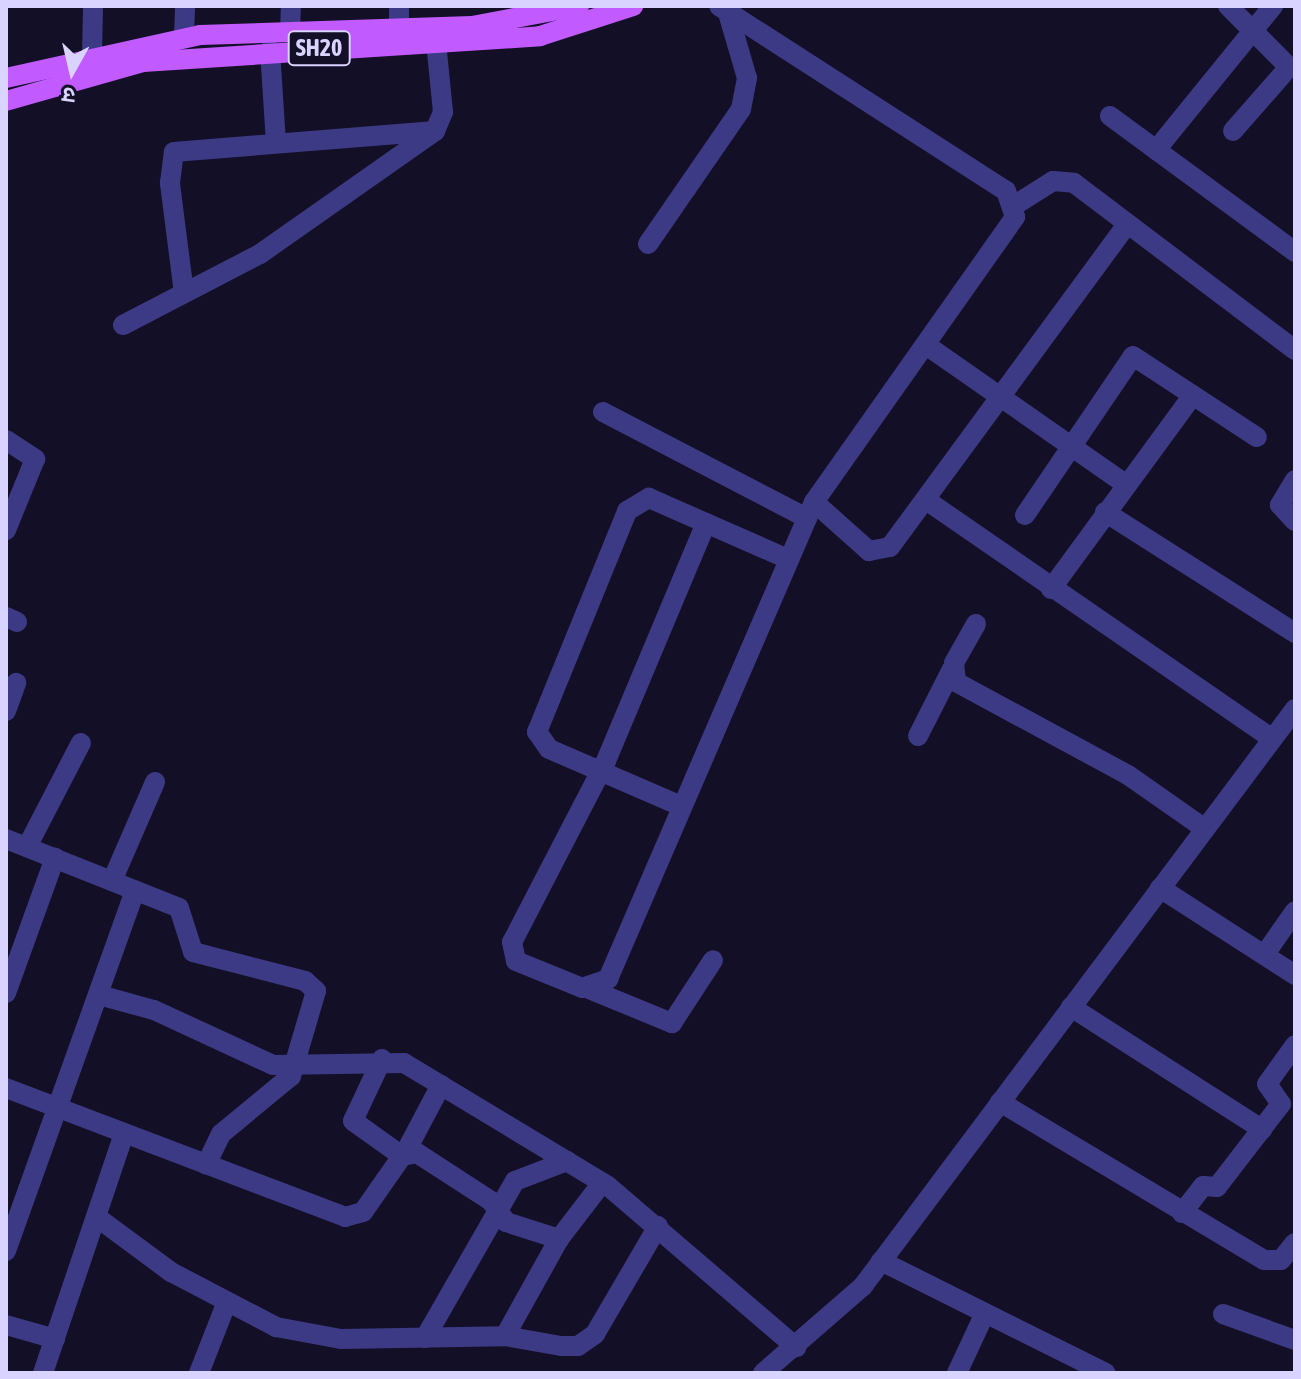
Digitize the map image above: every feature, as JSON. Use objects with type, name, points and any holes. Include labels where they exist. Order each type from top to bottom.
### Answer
[{"type":"main road","name":"SH20","points":[[6,78],[92,55],[184,37],[399,28],[579,6]]},
{"type":"main road","name":"SH20","points":[[6,101],[143,62],[270,50],[540,36],[633,6]]},
{"type":"street","points":[[92,55],[93,6]]},
{"type":"street","points":[[184,37],[185,6]]},
{"type":"street","points":[[290,32],[291,6]]},
{"type":"street","points":[[399,6],[399,28]]},
{"type":"street","points":[[1228,6],[1288,61],[1289,72],[1233,131]]},
{"type":"street","points":[[1156,150],[1273,6]]},
{"type":"street","points":[[589,989],[608,979],[810,510],[1012,224],[1015,205],[1006,191],[724,9]]},
{"type":"street","points":[[648,244],[741,109],[747,78],[724,9]]},
{"type":"street","points":[[123,325],[269,248],[435,131],[443,112],[436,42]]},
{"type":"street","points":[[270,50],[276,143]]},
{"type":"street","points":[[1110,116],[1295,252]]},
{"type":"street","points":[[184,293],[171,155],[276,143],[435,131]]},
{"type":"street","points":[[1015,205],[1066,180],[1295,350]]},
{"type":"street","points":[[603,412],[810,510],[875,553],[890,547],[1126,226]]},
{"type":"street","points":[[926,345],[1125,484]]},
{"type":"street","points":[[1025,515],[1133,356],[1257,437]]},
{"type":"street","points":[[1051,589],[1193,395]]},
{"type":"street","points":[[6,440],[35,462],[6,530]]},
{"type":"street","points":[[1295,480],[1280,505],[1295,521]]},
{"type":"street","points":[[681,806],[549,749],[539,721],[627,511],[649,498],[788,559]]},
{"type":"street","points":[[926,500],[1272,739]]},
{"type":"street","points":[[1105,512],[1295,633]]},
{"type":"street","points":[[706,523],[598,772],[510,948],[516,961],[672,1023],[713,960]]},
{"type":"street","points":[[918,736],[976,624]]},
{"type":"street","points":[[952,669],[962,687],[1128,775],[1205,829]]},
{"type":"street","points":[[6,711],[16,683]]},
{"type":"street","points":[[763,1373],[796,1347],[881,1261],[1295,709]]},
{"type":"street","points":[[27,847],[81,743]]},
{"type":"street","points":[[112,881],[155,782]]},
{"type":"street","points":[[6,839],[184,912],[193,952],[314,987],[296,1065],[281,1090],[216,1138],[206,1165]]},
{"type":"street","points":[[6,993],[55,858]]},
{"type":"street","points":[[1160,888],[1295,975]]},
{"type":"street","points":[[6,1251],[60,1109],[135,890]]},
{"type":"street","points":[[1265,954],[1295,911]]},
{"type":"street","points":[[99,995],[154,1010],[264,1062],[296,1065],[382,1059],[404,1063],[602,1183],[658,1226],[796,1347]]},
{"type":"street","points":[[1071,1007],[1262,1129]]},
{"type":"street","points":[[1182,1213],[1203,1186],[1217,1187],[1282,1101],[1268,1081],[1295,1045]]},
{"type":"street","points":[[382,1059],[353,1121],[404,1154],[417,1153],[498,1211],[517,1229],[559,1239]]},
{"type":"street","points":[[6,1088],[352,1218],[363,1212],[404,1154],[441,1085]]},
{"type":"street","points":[[1000,1102],[1182,1213],[1272,1262],[1295,1243]]},
{"type":"street","points":[[43,1373],[124,1134]]},
{"type":"street","points":[[425,1338],[518,1178],[567,1161]]},
{"type":"street","points":[[505,1336],[559,1239],[602,1183]]},
{"type":"street","points":[[98,1218],[226,1304],[307,1335],[425,1338],[505,1336],[561,1346],[588,1342],[658,1226]]},
{"type":"street","points":[[881,1261],[985,1313],[1070,1365],[1106,1373]]},
{"type":"street","points":[[199,1373],[226,1304]]},
{"type":"street","points":[[957,1373],[985,1313]]},
{"type":"street","points":[[1223,1314],[1295,1340]]},
{"type":"street","points":[[6,1325],[55,1339]]}]
